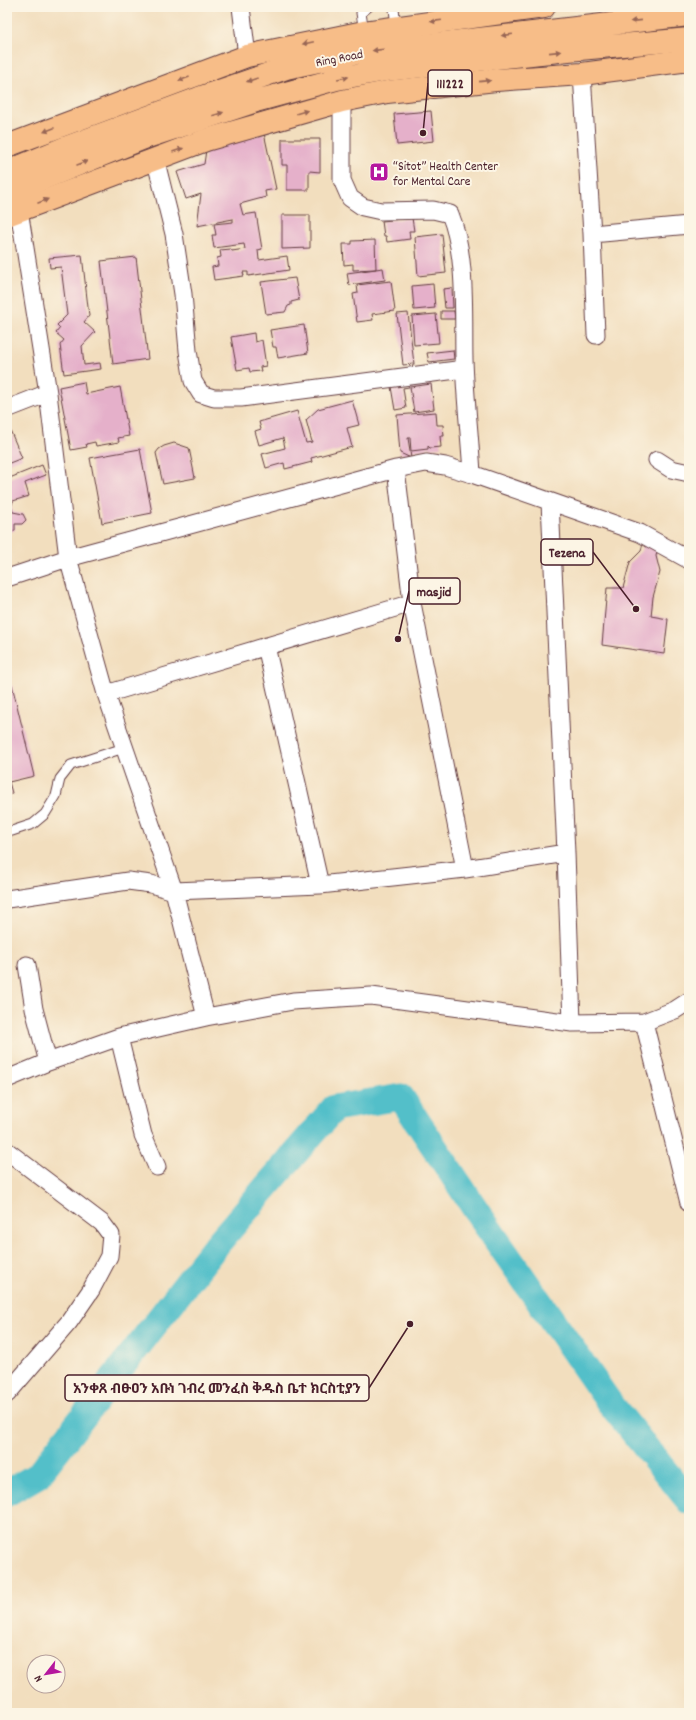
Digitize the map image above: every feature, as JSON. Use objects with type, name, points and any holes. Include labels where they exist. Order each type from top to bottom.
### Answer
[{"type":"main road","points":[[7,146],[246,56],[364,32],[394,17],[538,7]]},
{"type":"main road","name":"Ring Road","points":[[7,172],[67,147],[199,98],[286,68],[356,53],[689,15]]},
{"type":"main road","name":"Ring Road","points":[[11,206],[144,138],[256,101],[337,79],[386,70],[568,50],[689,39]]},
{"type":"main road","points":[[11,206],[206,140],[342,101],[387,92],[496,80],[582,74],[689,60]]},
{"type":"street","points":[[242,7],[246,56]]},
{"type":"street","points":[[582,74],[592,234],[596,335]]},
{"type":"street","points":[[342,101],[342,180],[350,198],[363,207],[381,211],[433,210],[450,214],[456,230],[461,262],[464,369],[472,474]]},
{"type":"street","points":[[155,158],[174,234],[193,381],[201,394],[214,398],[241,398],[464,369]]},
{"type":"street","points":[[11,206],[48,393],[68,558],[106,694],[174,891],[206,1017]]},
{"type":"street","points":[[592,234],[689,226]]},
{"type":"street","points":[[7,409],[48,393]]},
{"type":"street","points":[[657,460],[671,469],[689,473]]},
{"type":"street","points":[[7,578],[68,558],[396,469],[426,463],[446,466],[472,474],[640,533],[689,560]]},
{"type":"street","points":[[396,469],[412,603],[465,869]]},
{"type":"street","points":[[550,502],[572,1023]]},
{"type":"street","points":[[106,694],[412,603]]},
{"type":"street","points":[[266,646],[320,885]]},
{"type":"street","points":[[7,898],[128,881],[151,884],[174,891],[320,885],[465,869],[566,853]]},
{"type":"street","points":[[27,965],[34,1009],[48,1062]]},
{"type":"street","points":[[7,1079],[48,1062],[119,1037],[206,1017],[293,1001],[371,996],[572,1023],[644,1022],[675,1010],[689,1001]]},
{"type":"street","points":[[644,1022],[689,1203]]},
{"type":"street","points":[[119,1037],[143,1135],[156,1167]]},
{"type":"street","points":[[7,1151],[102,1223],[111,1235],[109,1256],[91,1290],[69,1322],[7,1394]]},
{"type":"lane","points":[[364,32],[361,13],[368,7]]},
{"type":"lane","points":[[7,831],[12,831],[33,824],[45,814],[56,796],[60,779],[71,765],[124,748]]},
{"type":"building","points":[[431,111],[434,141],[397,145],[394,114]]},
{"type":"building","points":[[264,133],[276,189],[265,191],[266,197],[240,204],[243,215],[256,213],[262,249],[258,250],[259,260],[287,256],[289,270],[248,276],[248,272],[243,272],[244,276],[214,280],[212,267],[218,266],[217,258],[221,257],[220,250],[231,249],[232,251],[245,249],[244,244],[214,248],[212,235],[216,235],[214,224],[233,222],[233,219],[197,226],[201,194],[186,199],[177,172],[204,164],[206,150]]},
{"type":"building","points":[[282,139],[320,139],[320,172],[309,171],[309,190],[287,190],[287,165],[282,165]]},
{"type":"building","points":[[282,215],[310,215],[310,248],[282,249]]},
{"type":"building","points":[[412,218],[414,231],[409,231],[410,239],[387,242],[386,236],[384,236],[382,221]]},
{"type":"building","points":[[442,234],[446,273],[418,276],[415,237]]},
{"type":"building","points":[[375,240],[376,269],[353,270],[353,264],[344,265],[343,244],[352,244],[352,241]]},
{"type":"building","points":[[82,255],[89,316],[84,322],[95,332],[82,346],[84,365],[100,363],[101,369],[64,374],[60,345],[64,340],[56,333],[60,328],[57,325],[67,315],[61,267],[50,268],[49,258]]},
{"type":"building","points":[[136,257],[148,359],[113,364],[101,261]]},
{"type":"building","points":[[383,268],[385,280],[349,285],[347,273]]},
{"type":"building","points":[[295,278],[299,300],[291,302],[291,305],[288,306],[285,312],[266,314],[261,282]]},
{"type":"building","points":[[391,281],[395,311],[372,314],[373,320],[357,322],[353,294],[358,293],[357,285]]},
{"type":"building","points":[[433,284],[435,308],[414,310],[412,286]]},
{"type":"building","points":[[452,288],[453,308],[445,308],[443,289]]},
{"type":"building","points":[[441,311],[454,311],[455,319],[441,319]]},
{"type":"building","points":[[408,313],[414,364],[403,365],[397,314]]},
{"type":"building","points":[[436,314],[439,343],[414,345],[412,316]]},
{"type":"building","points":[[304,325],[308,353],[278,358],[276,347],[273,347],[270,330]]},
{"type":"building","points":[[254,333],[255,342],[262,340],[266,366],[260,367],[261,371],[250,372],[249,368],[237,370],[231,337]]},
{"type":"building","points":[[453,350],[454,359],[429,362],[427,353]]},
{"type":"building","points":[[408,378],[409,387],[403,388],[406,408],[395,410],[390,381]]},
{"type":"building","points":[[84,382],[86,394],[120,387],[129,436],[118,438],[119,442],[96,446],[95,442],[86,444],[87,447],[71,450],[59,387]]},
{"type":"building","points":[[431,384],[434,409],[414,412],[410,387]]},
{"type":"building","points":[[352,400],[359,425],[347,428],[352,447],[311,458],[312,462],[285,469],[284,463],[266,468],[262,454],[285,448],[283,438],[259,445],[255,431],[261,429],[259,422],[297,411],[306,443],[312,442],[306,420],[318,409]]},
{"type":"building","points":[[436,412],[437,425],[443,425],[444,436],[440,436],[441,447],[430,448],[428,446],[428,449],[411,451],[410,438],[408,438],[411,458],[400,453],[397,415]]},
{"type":"building","points":[[10,430],[22,458],[7,464],[7,432]]},
{"type":"building","points":[[174,443],[189,448],[195,478],[163,484],[156,453],[164,446]]},
{"type":"building","points":[[140,449],[152,513],[102,523],[90,458]]},
{"type":"building","points":[[42,465],[46,475],[25,483],[29,496],[13,501],[11,507],[13,512],[23,514],[26,520],[22,524],[15,524],[15,530],[8,533],[7,479]]},
{"type":"building","points":[[643,543],[658,548],[656,556],[660,572],[653,597],[651,616],[668,619],[664,654],[602,645],[607,588],[623,588],[630,562],[641,551]]},
{"type":"building","points":[[12,685],[34,776],[9,782],[12,793],[7,795],[7,687]]},
{"type":"waterway","points":[[7,1493],[38,1475],[218,1243],[334,1108],[401,1097],[486,1225],[609,1402],[689,1501]]},
{"type":"place","name":"111222","points":[[423,133]]},
{"type":"place","name":"“Sitot” Health Center for Mental Care","points":[[379,172]]},
{"type":"place","name":"Tezena","points":[[636,609]]},
{"type":"place","name":"masjid","points":[[398,639]]},
{"type":"place","name":"አንቀጸ ብፁዐን አቡነ ገብረ መንፈስ ቅዱስ ቤተ ክርስቲያን","points":[[410,1324]]}]
